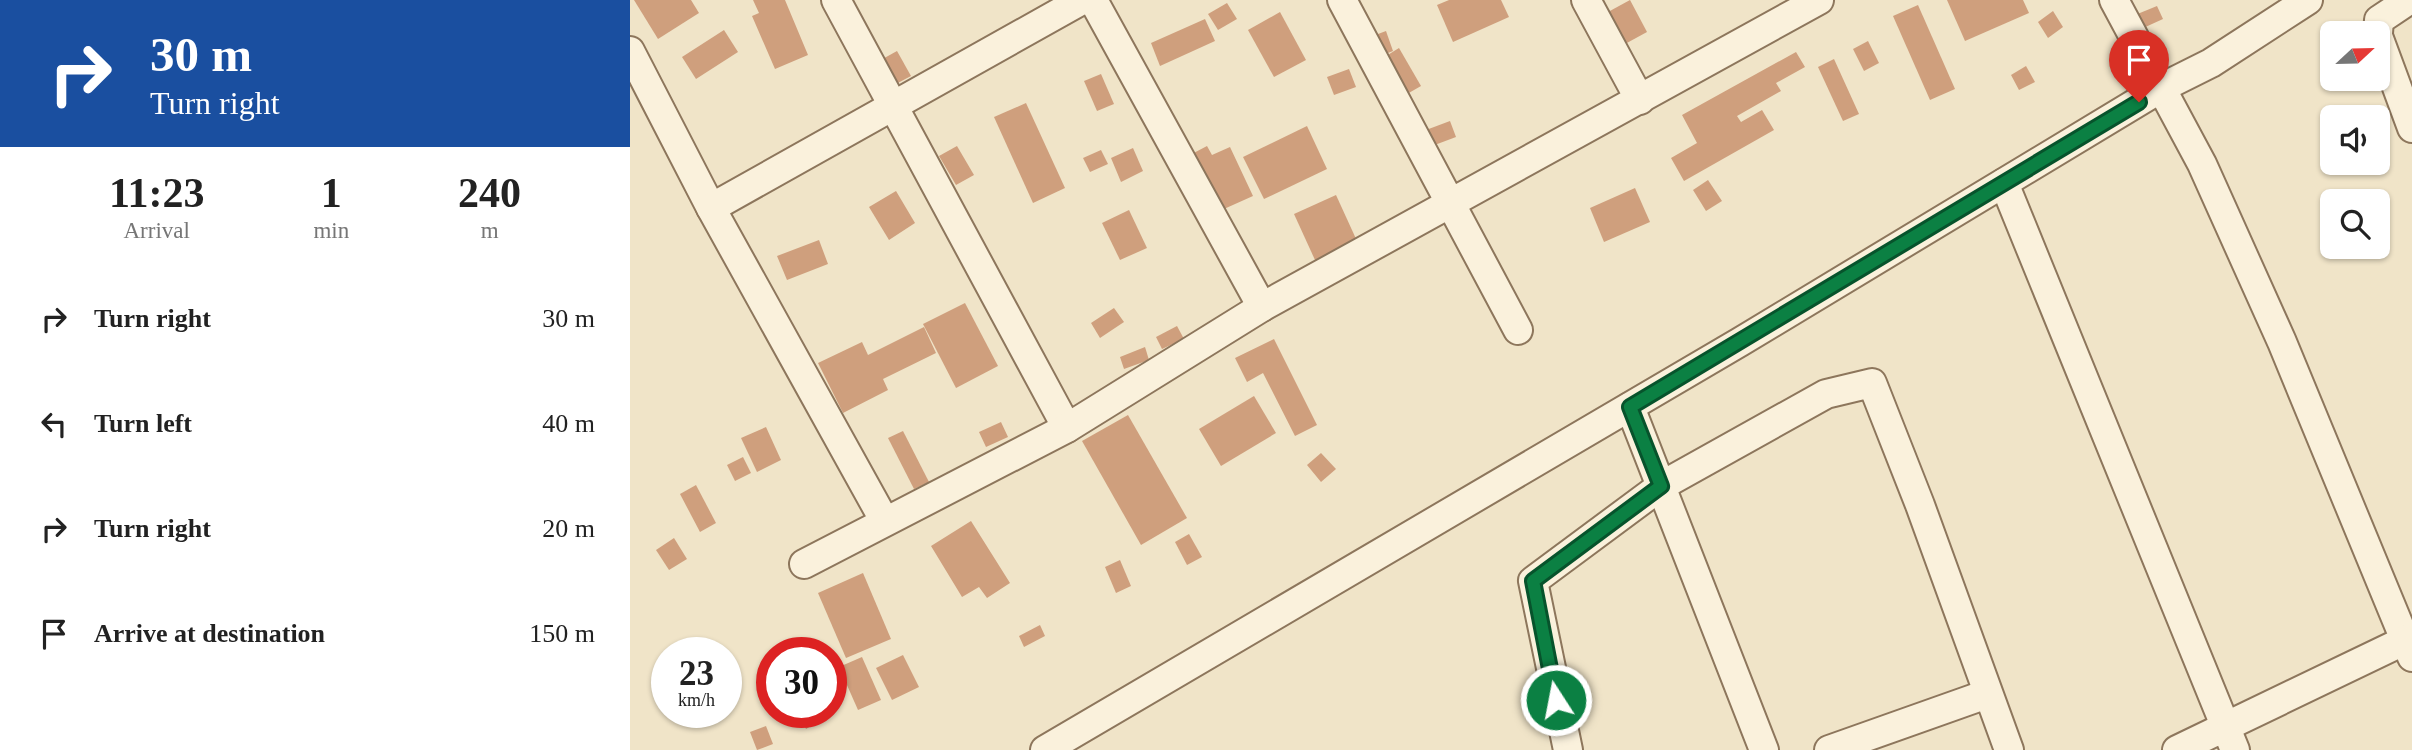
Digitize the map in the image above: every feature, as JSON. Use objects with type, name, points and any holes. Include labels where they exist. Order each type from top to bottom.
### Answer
[{"type":"street","points":[[836,0],[1067,428]]},
{"type":"street","points":[[711,208],[1082,0]]},
{"type":"street","points":[[1093,0],[1262,307]]},
{"type":"street","points":[[1342,0],[1518,330]]},
{"type":"street","points":[[1587,0],[1640,100]]},
{"type":"street","points":[[804,564],[884,520],[1067,428],[1262,307],[1819,0]]},
{"type":"street","points":[[2114,0],[2202,164],[2283,342],[2410,645],[2231,739],[2177,750]]},
{"type":"street","points":[[1045,750],[1630,407],[2161,88],[2211,63],[2308,0]]},
{"type":"street","points":[[2379,21],[2409,0]]},
{"type":"street","points":[[630,51],[711,208],[884,520]]},
{"type":"street","points":[[2390,67],[2412,128]]},
{"type":"street","points":[[2004,183],[2231,739]]},
{"type":"street","points":[[1568,750],[1533,581],[1661,486],[1826,394],[1872,383],[1920,505],[2009,750]]},
{"type":"street","points":[[1630,407],[1764,750]]},
{"type":"street","points":[[1829,750],[1987,694]]},
{"type":"building","points":[[634,0],[691,0],[699,13],[658,39]]},
{"type":"building","points":[[753,0],[785,0],[808,55],[775,69],[752,16],[759,13]]},
{"type":"building","points":[[1449,0],[1501,0],[1509,17],[1453,42],[1437,5]]},
{"type":"building","points":[[1630,0],[1647,32],[1614,50],[1597,18]]},
{"type":"building","points":[[1947,0],[2023,0],[2029,13],[1965,41]]},
{"type":"building","points":[[1227,3],[1237,19],[1218,30],[1208,14]]},
{"type":"building","points":[[1918,5],[1955,89],[1930,100],[1893,16]]},
{"type":"building","points":[[2157,6],[2163,19],[2141,29],[2135,15]]},
{"type":"building","points":[[2053,11],[2063,27],[2048,38],[2038,22]]},
{"type":"building","points":[[1280,12],[1306,60],[1274,77],[1248,30]]},
{"type":"building","points":[[1205,19],[1215,41],[1160,66],[1151,43]]},
{"type":"building","points":[[724,30],[738,52],[696,79],[682,57]]},
{"type":"building","points":[[1386,31],[1393,51],[1378,57],[1370,37]]},
{"type":"building","points":[[1868,41],[1879,63],[1864,71],[1853,49]]},
{"type":"building","points":[[1399,48],[1421,86],[1400,98],[1378,61]]},
{"type":"building","points":[[897,51],[911,76],[894,85],[879,61]]},
{"type":"building","points":[[1796,52],[1805,67],[1776,83],[1781,91],[1737,116],[1741,122],[1762,110],[1774,130],[1684,181],[1671,158],[1697,143],[1682,115]]},
{"type":"building","points":[[1834,59],[1859,114],[1843,121],[1818,67]]},
{"type":"building","points":[[2026,66],[2035,82],[2019,90],[2011,75]]},
{"type":"building","points":[[1349,69],[1356,87],[1334,95],[1327,77]]},
{"type":"building","points":[[1101,74],[1114,104],[1097,111],[1084,81]]},
{"type":"building","points":[[1026,103],[1065,188],[1033,203],[994,117]]},
{"type":"building","points":[[1450,121],[1456,137],[1432,146],[1426,130]]},
{"type":"building","points":[[1307,126],[1327,169],[1264,199],[1243,157]]},
{"type":"building","points":[[957,146],[974,175],[956,185],[939,156]]},
{"type":"building","points":[[1207,146],[1212,155],[1230,147],[1253,196],[1215,213],[1188,156]]},
{"type":"building","points":[[1133,148],[1143,171],[1121,182],[1111,158]]},
{"type":"building","points":[[1101,150],[1108,164],[1090,172],[1083,158]]},
{"type":"building","points":[[1708,180],[1722,201],[1706,211],[1693,190]]},
{"type":"building","points":[[1635,188],[1650,222],[1604,242],[1590,208]]},
{"type":"building","points":[[896,191],[915,223],[889,240],[869,207]]},
{"type":"building","points":[[1336,195],[1357,241],[1315,260],[1294,214]]},
{"type":"building","points":[[1129,210],[1147,248],[1120,260],[1102,223]]},
{"type":"building","points":[[819,240],[828,264],[787,280],[777,256]]},
{"type":"building","points":[[965,303],[998,366],[956,388],[923,324]]},
{"type":"building","points":[[1114,308],[1124,322],[1100,338],[1091,323]]},
{"type":"building","points":[[1177,326],[1184,339],[1162,349],[1156,337]]},
{"type":"building","points":[[924,327],[936,353],[883,379],[888,390],[843,413],[818,363],[862,342],[868,355]]},
{"type":"building","points":[[1274,339],[1317,425],[1295,436],[1263,373],[1247,382],[1235,358]]},
{"type":"building","points":[[1145,347],[1149,360],[1124,369],[1120,357]]},
{"type":"building","points":[[1254,396],[1276,433],[1221,466],[1199,429]]},
{"type":"building","points":[[1128,415],[1187,518],[1141,545],[1082,441]]},
{"type":"building","points":[[1001,422],[1008,437],[986,447],[979,432]]},
{"type":"building","points":[[766,427],[781,460],[757,472],[741,438]]},
{"type":"building","points":[[903,431],[929,482],[914,489],[888,438]]},
{"type":"building","points":[[1321,453],[1336,469],[1321,482],[1307,465]]},
{"type":"building","points":[[743,457],[751,473],[735,481],[727,465]]},
{"type":"building","points":[[696,485],[716,523],[700,532],[680,494]]},
{"type":"building","points":[[971,521],[1010,583],[987,598],[979,587],[962,597],[931,546]]},
{"type":"building","points":[[1189,534],[1202,557],[1187,565],[1175,542]]},
{"type":"building","points":[[674,538],[687,559],[669,570],[656,550]]},
{"type":"building","points":[[1120,560],[1131,586],[1116,593],[1105,567]]},
{"type":"building","points":[[863,573],[891,639],[847,658],[847,637],[837,637],[818,593]]},
{"type":"building","points":[[1040,625],[1045,636],[1024,647],[1019,636]]},
{"type":"building","points":[[903,655],[919,687],[892,700],[876,668]]},
{"type":"building","points":[[862,657],[881,700],[858,710],[847,685],[847,664]]},
{"type":"building","points":[[767,728],[773,744],[757,750],[750,732]]},
{"type":"route","points":[[1556,700],[1533,581],[1661,486],[1630,407],[2139,102]]}]
